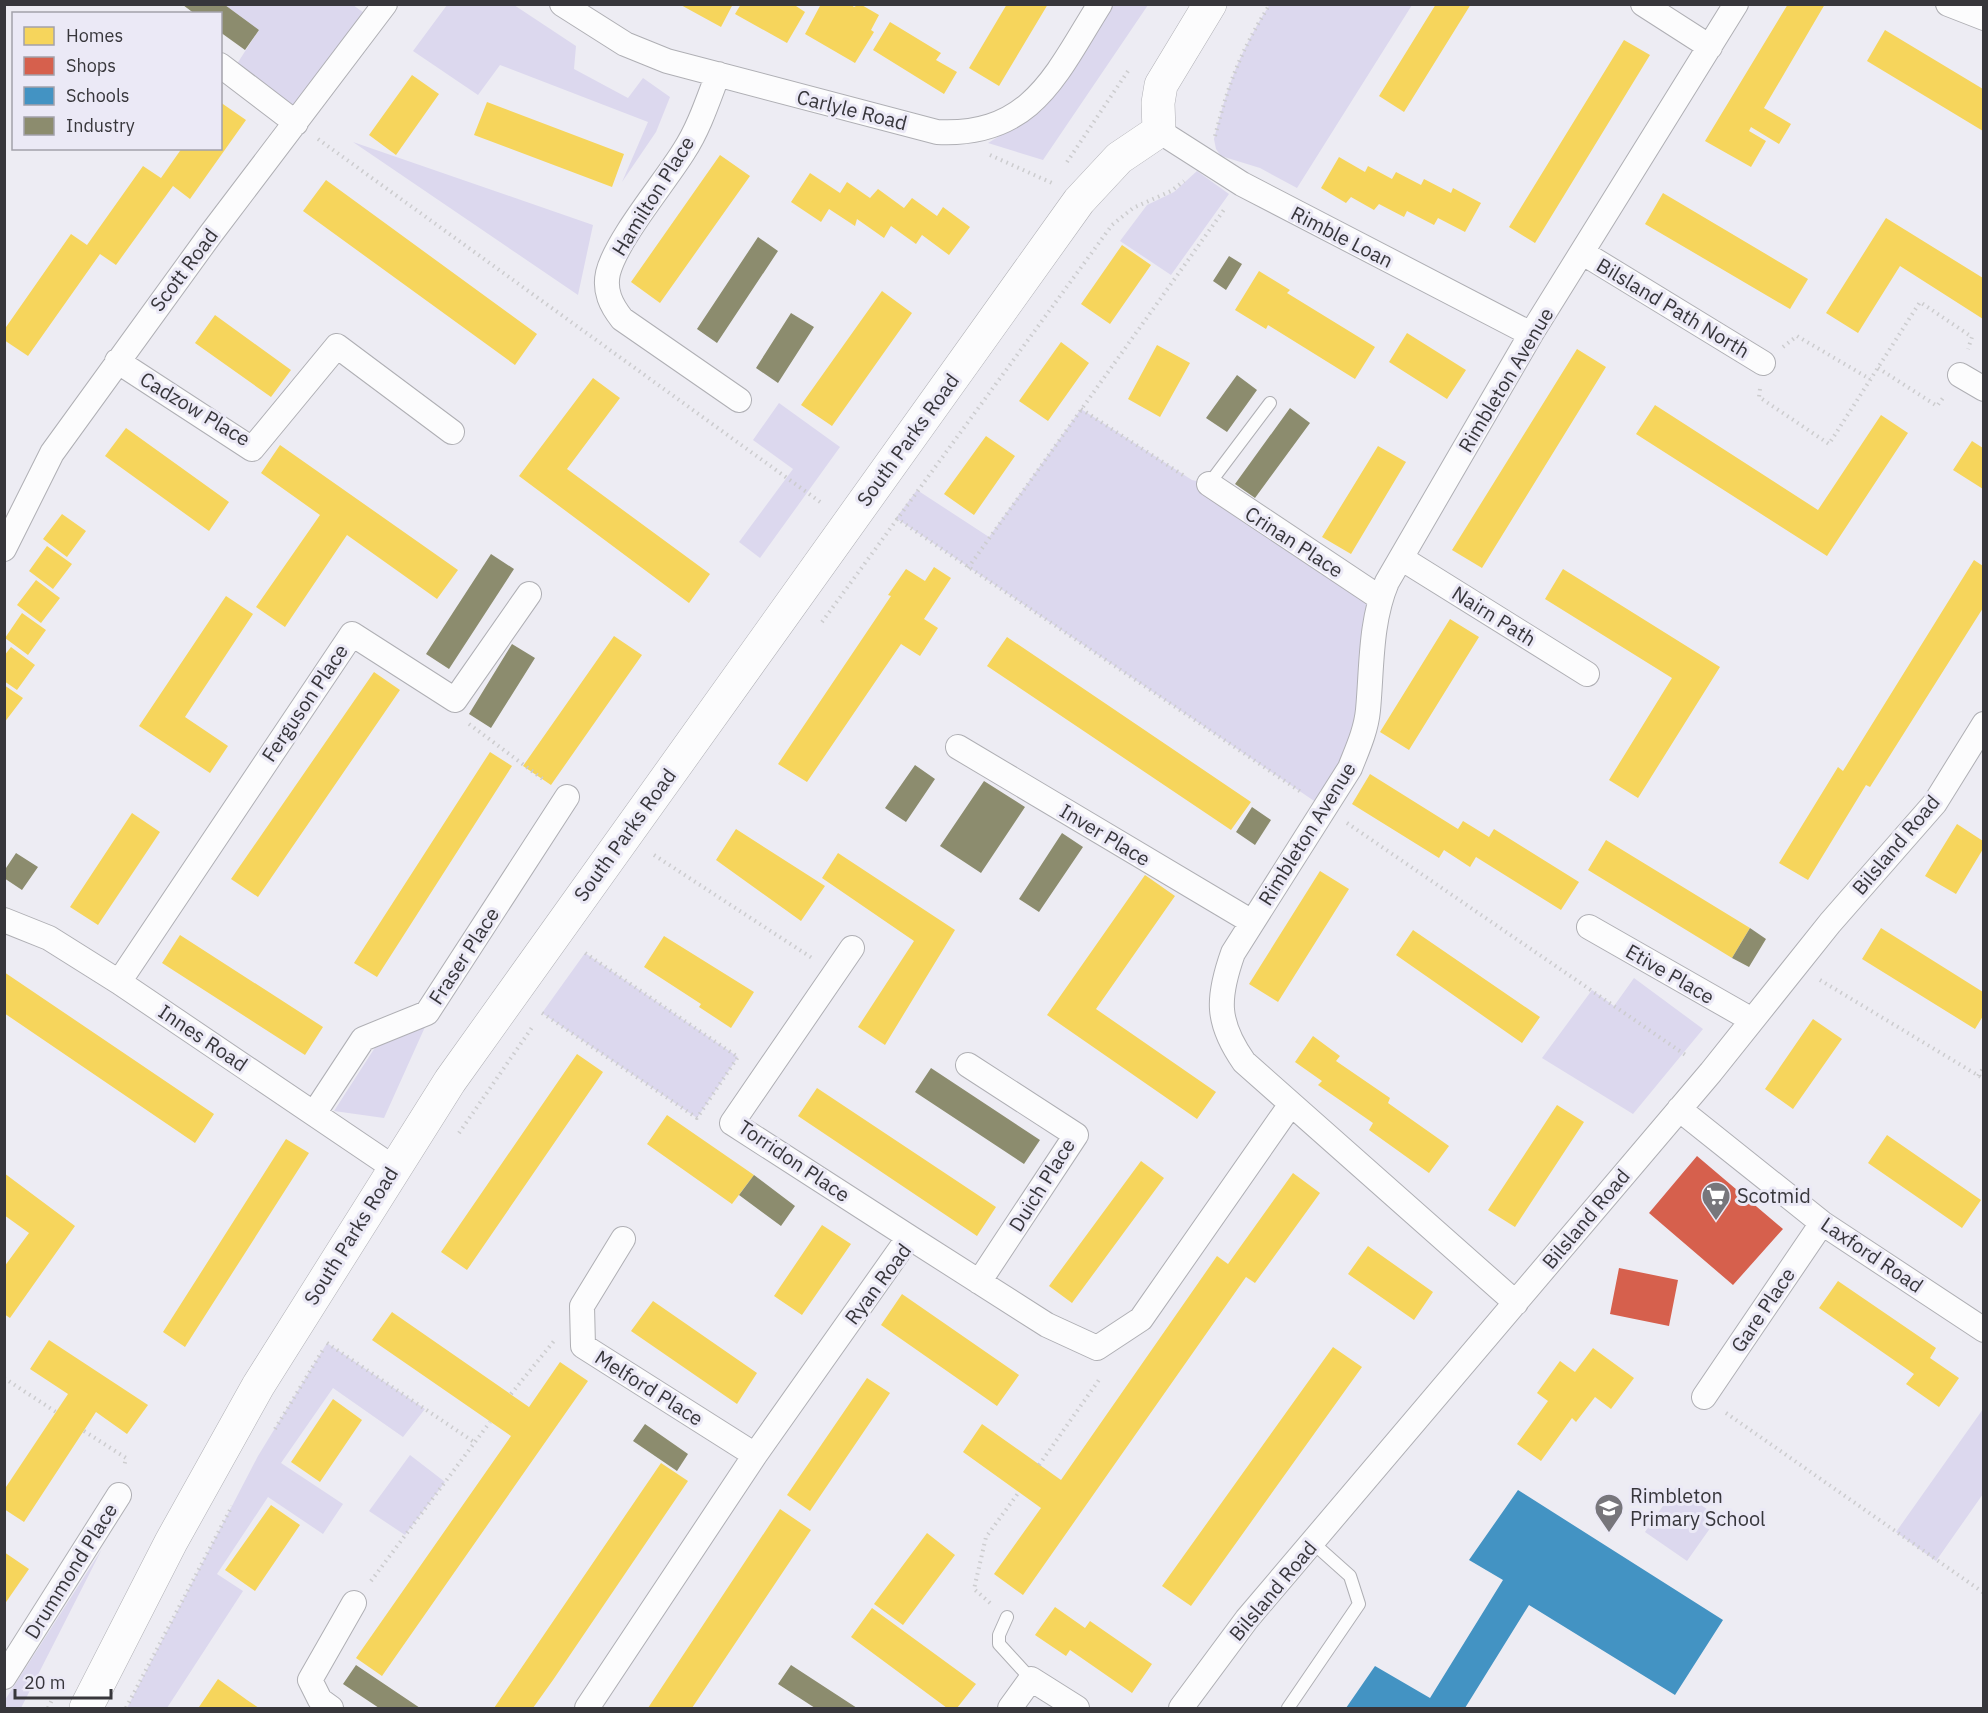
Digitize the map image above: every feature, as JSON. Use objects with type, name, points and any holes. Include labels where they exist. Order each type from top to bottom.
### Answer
[{"type":"street","name":"Scott Road","points":[[4,549],[52,453],[117,361],[385,4]]},
{"type":"street","name":"Carlyle Road","points":[[562,4],[625,44],[667,60],[938,132],[958,133],[988,129],[1026,108],[1038,97],[1100,4]]},
{"type":"street","points":[[1160,131],[1158,103],[1161,85],[1210,4]]},
{"type":"street","points":[[1643,4],[1710,46]]},
{"type":"street","name":"Rimbleton Avenue","points":[[1516,1303],[1244,1062],[1231,1043],[1221,1016],[1222,983],[1233,953],[1337,790],[1360,742],[1368,713],[1373,640],[1380,598],[1401,558],[1531,334],[1736,4]]},
{"type":"street","points":[[1948,4],[1983,18]]},
{"type":"street","points":[[222,67],[296,123]]},
{"type":"street","name":"Hamilton Place","points":[[718,75],[686,148],[622,244],[608,272],[606,284],[613,308],[622,320],[740,400]]},
{"type":"street","name":"Rimble Loan","points":[[1160,131],[1242,184],[1531,334]]},
{"type":"street","name":"South Parks Road","points":[[86,1708],[171,1542],[276,1357],[394,1168],[525,974],[1079,201],[1119,158],[1160,131]]},
{"type":"street","name":"Bilsland Path North","points":[[1583,253],[1763,363]]},
{"type":"street","name":"Cadzow Place","points":[[117,361],[252,449],[337,346],[452,432]]},
{"type":"street","points":[[1960,375],[1983,389]]},
{"type":"street","name":"Crinan Place","points":[[1209,484],[1380,598]]},
{"type":"street","name":"Nairn Path","points":[[1401,558],[1587,674]]},
{"type":"street","points":[[455,700],[529,594]]},
{"type":"street","name":"Ferguson Place","points":[[119,982],[352,634],[455,700]]},
{"type":"street","name":"Bilsland Road","points":[[1180,1708],[1247,1619],[1516,1303],[1935,802],[1983,724]]},
{"type":"street","name":"Inver Place","points":[[958,747],[1252,922]]},
{"type":"street","name":"Fraser Place","points":[[315,1112],[363,1039],[427,1013],[567,797]]},
{"type":"street","name":"Innes Road","points":[[4,920],[49,938],[119,982],[315,1112],[394,1168]]},
{"type":"street","name":"Etive Place","points":[[1589,927],[1752,1020]]},
{"type":"street","name":"Torridon Place","points":[[852,948],[732,1123],[909,1237]]},
{"type":"street","name":"Duich Place","points":[[968,1065],[1076,1135],[979,1282]]},
{"type":"street","name":"Ryan Road","points":[[587,1708],[755,1455],[909,1237],[1047,1325],[1097,1348],[1141,1319],[1291,1104]]},
{"type":"street","name":"Laxford Road","points":[[1679,1109],[1822,1223],[1983,1330]]},
{"type":"street","name":"Gare Place","points":[[1704,1397],[1822,1223]]},
{"type":"street","points":[[582,1306],[623,1239]]},
{"type":"street","name":"Melford Place","points":[[582,1306],[583,1346],[755,1455]]},
{"type":"street","name":"Drummond Place","points":[[4,1677],[119,1496]]},
{"type":"street","points":[[332,1708],[320,1700],[310,1680],[354,1604]]},
{"type":"street","points":[[1010,1708],[1031,1679],[1077,1708]]},
{"type":"lane","points":[[1209,484],[1270,403]]},
{"type":"lane","points":[[1288,1708],[1359,1604],[1350,1576],[1313,1543]]},
{"type":"lane","points":[[1007,1617],[999,1635],[999,1644],[1031,1679]]},
{"type":"path","points":[[820,624],[1112,225],[1138,204],[1180,185],[1203,159],[1214,139],[1235,66],[1245,43],[1270,4]]},
{"type":"path","points":[[296,123],[824,504]]},
{"type":"path","points":[[938,132],[1053,183],[1079,201]]},
{"type":"path","points":[[968,567],[1242,184]]},
{"type":"path","points":[[1870,380],[1797,336],[1763,363],[1759,397],[1829,444],[1920,302],[1972,337],[1960,375],[1937,406],[1878,368]]},
{"type":"path","points":[[1081,410],[1192,480],[1209,484]]},
{"type":"path","points":[[455,700],[470,726],[567,797]]},
{"type":"path","points":[[647,865],[660,848]]},
{"type":"path","points":[[654,855],[835,973]]},
{"type":"path","points":[[579,961],[592,943]]},
{"type":"path","points":[[542,1013],[697,1118],[738,1057],[585,953]]},
{"type":"path","points":[[1796,966],[1983,1079]]},
{"type":"path","points":[[455,1138],[548,1004]]},
{"type":"path","points":[[1978,1076],[1983,1067]]},
{"type":"path","points":[[511,1394],[582,1306]]},
{"type":"path","points":[[270,1437],[333,1333]]},
{"type":"path","points":[[327,1343],[474,1442]]},
{"type":"path","points":[[1039,1465],[1102,1374]]},
{"type":"path","points":[[4,1378],[56,1412]]},
{"type":"path","points":[[1704,1397],[1983,1593]]},
{"type":"path","points":[[354,1604],[490,1422]]},
{"type":"path","points":[[84,1431],[126,1458],[119,1496]]},
{"type":"path","points":[[1007,1617],[974,1589],[986,1537],[1019,1492]]},
{"type":"path","points":[[126,1708],[237,1497]]},
{"type":"shaded area","points":[[1270,4],[1412,5],[1297,188],[1260,168],[1221,156],[1216,149],[1214,139],[1236,69],[1250,38]]},
{"type":"shaded area","points":[[225,5],[353,5],[374,20],[296,123],[231,73],[259,30]]},
{"type":"shaded area","points":[[447,5],[514,5],[576,46],[574,69],[628,98],[643,78],[670,97],[656,132],[622,182],[648,122],[500,65],[478,95],[413,51]]},
{"type":"shaded area","points":[[1113,5],[1148,5],[1043,160],[988,143],[1042,110]]},
{"type":"shaded area","points":[[353,142],[593,225],[578,295]]},
{"type":"shaded area","points":[[1197,171],[1229,194],[1171,275],[1120,241],[1147,205],[1174,192]]},
{"type":"shaded area","points":[[779,403],[840,447],[760,558],[739,542],[793,469],[753,440]]},
{"type":"shaded area","points":[[1081,409],[1192,480],[1209,484],[1380,598],[1368,713],[1326,809],[896,518],[917,490],[989,537]]},
{"type":"shaded area","points":[[585,953],[738,1057],[697,1118],[542,1013]]},
{"type":"shaded area","points":[[1634,978],[1703,1029],[1633,1114],[1542,1058],[1592,990],[1614,1006]]},
{"type":"shaded area","points":[[425,1027],[384,1118],[334,1111],[376,1046]]},
{"type":"shaded area","points":[[327,1343],[425,1409],[403,1437],[333,1388],[281,1463],[343,1504],[323,1534],[268,1497],[217,1574],[243,1591],[167,1708],[127,1708],[258,1456]]},
{"type":"shaded area","points":[[1983,1409],[1983,1494],[1936,1561],[1896,1532]]},
{"type":"shaded area","points":[[410,1455],[445,1482],[405,1535],[369,1511]]},
{"type":"shaded area","points":[[1676,1487],[1718,1517],[1687,1561],[1645,1532]]},
{"type":"shaded area","points":[[102,1549],[21,1708],[5,1708],[5,1700]]},
{"type":"building: Homes","points":[[679,4],[733,4],[721,27]]},
{"type":"building: Homes","points":[[741,4],[793,4],[805,12],[787,43],[735,14]]},
{"type":"building: Homes","points":[[821,4],[850,4],[854,7],[860,4],[879,15],[871,30],[874,32],[855,63],[805,34]]},
{"type":"building: Homes","points":[[1007,4],[1048,4],[999,86],[969,68]]},
{"type":"building: Homes","points":[[1436,4],[1471,4],[1404,112],[1379,96]]},
{"type":"building: Homes","points":[[1788,4],[1825,4],[1764,108],[1791,124],[1779,144],[1751,127],[1749,131],[1766,141],[1751,167],[1705,141]]},
{"type":"building: Homes","points":[[890,22],[941,53],[936,60],[957,72],[944,94],[873,50]]},
{"type":"building: Homes","points":[[1885,30],[1983,89],[1983,131],[1867,61]]},
{"type":"building: Homes","points":[[1624,40],[1650,55],[1535,243],[1509,227]]},
{"type":"building: Homes","points":[[412,75],[439,94],[396,155],[369,135]]},
{"type":"building: Homes","points":[[487,102],[624,154],[612,187],[474,135]]},
{"type":"building: Homes","points":[[222,103],[246,120],[190,199],[173,186],[116,265],[100,254],[28,356],[4,340],[4,330],[71,234],[87,245],[143,166],[161,178],[181,150],[222,150]]},
{"type":"building: Homes","points":[[720,155],[750,176],[660,303],[631,282]]},
{"type":"building: Homes","points":[[1339,157],[1365,172],[1368,166],[1392,179],[1396,172],[1421,185],[1424,179],[1451,193],[1453,188],[1481,203],[1465,232],[1438,218],[1434,225],[1407,211],[1404,217],[1379,204],[1374,210],[1351,197],[1346,203],[1321,188]]},
{"type":"building: Homes","points":[[810,173],[840,193],[847,182],[870,198],[878,189],[904,208],[912,198],[937,216],[943,207],[970,227],[949,255],[922,235],[916,244],[891,226],[884,238],[857,219],[855,226],[829,209],[821,222],[791,202]]},
{"type":"building: Homes","points":[[326,180],[537,334],[515,365],[303,211]]},
{"type":"building: Homes","points":[[1663,193],[1808,279],[1790,309],[1645,224]]},
{"type":"building: Homes","points":[[1886,218],[1983,278],[1983,319],[1900,266],[1858,333],[1826,313]]},
{"type":"building: Homes","points":[[1122,245],[1151,265],[1110,324],[1081,304]]},
{"type":"building: Homes","points":[[1259,271],[1290,290],[1287,293],[1375,347],[1355,379],[1268,325],[1266,329],[1235,310]]},
{"type":"building: Homes","points":[[882,291],[912,313],[832,426],[801,405]]},
{"type":"building: Homes","points":[[215,315],[291,370],[271,397],[195,343]]},
{"type":"building: Homes","points":[[1407,333],[1466,370],[1447,399],[1389,362]]},
{"type":"building: Homes","points":[[1061,342],[1089,363],[1048,421],[1019,401]]},
{"type":"building: Homes","points":[[1157,345],[1190,363],[1160,417],[1128,399]]},
{"type":"building: Homes","points":[[1577,349],[1606,367],[1482,568],[1452,550]]},
{"type":"building: Homes","points":[[593,378],[620,398],[567,469],[710,574],[689,603],[519,476]]},
{"type":"building: Homes","points":[[1655,405],[1818,510],[1881,415],[1908,433],[1827,556],[1636,434]]},
{"type":"building: Homes","points":[[126,428],[229,502],[209,531],[105,456]]},
{"type":"building: Homes","points":[[986,436],[1015,456],[974,515],[944,494]]},
{"type":"building: Homes","points":[[1972,441],[1983,448],[1983,489],[1953,470]]},
{"type":"building: Homes","points":[[280,445],[458,570],[437,599],[347,535],[285,627],[256,607],[320,515],[261,473]]},
{"type":"building: Homes","points":[[1378,446],[1406,462],[1351,554],[1322,537]]},
{"type":"building: Homes","points":[[62,514],[86,531],[67,557],[43,539]]},
{"type":"building: Homes","points":[[47,546],[72,564],[53,589],[29,571]]},
{"type":"building: Homes","points":[[1974,560],[1983,566],[1983,608],[1870,787],[1866,785],[1808,880],[1779,863],[1838,767],[1843,771]]},
{"type":"building: Homes","points":[[934,567],[951,578],[924,619],[938,628],[920,656],[901,644],[807,782],[778,764],[891,596],[888,595],[906,569],[925,581]]},
{"type":"building: Homes","points":[[1563,569],[1720,667],[1638,798],[1609,780],[1672,678],[1545,599]]},
{"type":"building: Homes","points":[[36,580],[60,598],[41,623],[17,605]]},
{"type":"building: Homes","points":[[226,596],[253,614],[185,717],[228,746],[210,773],[139,726]]},
{"type":"building: Homes","points":[[22,613],[46,630],[28,655],[5,638]]},
{"type":"building: Homes","points":[[1450,619],[1479,637],[1409,750],[1380,732]]},
{"type":"building: Homes","points":[[614,636],[642,655],[551,785],[523,766]]},
{"type":"building: Homes","points":[[1007,637],[1251,802],[1231,830],[987,666]]},
{"type":"building: Homes","points":[[11,647],[35,665],[17,690],[4,681],[4,656]]},
{"type":"building: Homes","points":[[374,672],[400,690],[258,897],[231,879]]},
{"type":"building: Homes","points":[[4,685],[23,698],[4,723]]},
{"type":"building: Homes","points":[[490,752],[512,766],[377,977],[354,963]]},
{"type":"building: Homes","points":[[1370,774],[1458,829],[1463,821],[1489,837],[1494,829],[1579,882],[1561,910],[1476,857],[1470,867],[1444,850],[1439,858],[1352,804]]},
{"type":"building: Homes","points":[[132,813],[160,832],[98,925],[70,907]]},
{"type":"building: Homes","points":[[1957,824],[1983,841],[1983,849],[1956,894],[1925,876]]},
{"type":"building: Homes","points":[[736,829],[825,886],[801,921],[716,860]]},
{"type":"building: Homes","points":[[1606,840],[1750,928],[1732,958],[1588,870]]},
{"type":"building: Homes","points":[[838,853],[955,930],[885,1045],[858,1027],[914,941],[822,878]]},
{"type":"building: Homes","points":[[1320,871],[1349,889],[1278,1002],[1249,984]]},
{"type":"building: Homes","points":[[1145,875],[1175,896],[1096,1009],[1216,1092],[1197,1119],[1047,1015]]},
{"type":"building: Homes","points":[[1881,928],[1983,992],[1983,1016],[1975,1029],[1862,959]]},
{"type":"building: Homes","points":[[1413,930],[1540,1017],[1522,1043],[1396,955]]},
{"type":"building: Homes","points":[[180,935],[323,1027],[305,1055],[162,963]]},
{"type":"building: Homes","points":[[664,936],[754,992],[731,1028],[699,1007],[701,1004],[644,967]]},
{"type":"building: Homes","points":[[4,972],[214,1114],[195,1143],[4,1013]]},
{"type":"building: Homes","points":[[1813,1019],[1842,1039],[1793,1109],[1765,1089]]},
{"type":"building: Homes","points":[[1313,1036],[1340,1056],[1336,1061],[1390,1098],[1388,1103],[1449,1146],[1429,1173],[1369,1130],[1373,1123],[1318,1085],[1322,1081],[1295,1062]]},
{"type":"building: Homes","points":[[577,1054],[603,1072],[467,1270],[441,1252]]},
{"type":"building: Homes","points":[[817,1088],[996,1207],[977,1236],[798,1116]]},
{"type":"building: Homes","points":[[1557,1105],[1584,1122],[1515,1227],[1488,1210]]},
{"type":"building: Homes","points":[[667,1115],[754,1175],[732,1204],[647,1144]]},
{"type":"building: Homes","points":[[1887,1135],[1981,1200],[1962,1228],[1868,1163]]},
{"type":"building: Homes","points":[[286,1139],[309,1153],[185,1347],[163,1332]]},
{"type":"building: Homes","points":[[1141,1161],[1164,1178],[1072,1303],[1049,1286]]},
{"type":"building: Homes","points":[[4,1173],[75,1226],[10,1318],[4,1314],[4,1267],[29,1233],[4,1215]]},
{"type":"building: Homes","points":[[1293,1173],[1320,1193],[1255,1283],[1246,1277],[1023,1595],[994,1574],[1041,1508],[963,1452],[982,1424],[1061,1480],[1217,1256],[1228,1264]]},
{"type":"building: Homes","points":[[822,1225],[851,1244],[802,1315],[774,1296]]},
{"type":"building: Homes","points":[[1368,1246],[1433,1292],[1414,1320],[1348,1274]]},
{"type":"building: Homes","points":[[1838,1281],[1936,1348],[1930,1358],[1959,1378],[1939,1407],[1906,1384],[1914,1374],[1819,1308]]},
{"type":"building: Homes","points":[[902,1294],[1019,1375],[997,1406],[881,1325]]},
{"type":"building: Homes","points":[[653,1301],[757,1373],[737,1404],[631,1331]]},
{"type":"building: Homes","points":[[392,1312],[529,1407],[560,1362],[588,1381],[382,1676],[356,1658],[511,1436],[372,1340]]},
{"type":"building: Homes","points":[[49,1340],[148,1405],[127,1434],[96,1412],[24,1522],[4,1509],[4,1490],[68,1394],[30,1369]]},
{"type":"building: Homes","points":[[1333,1347],[1362,1367],[1191,1606],[1162,1586]]},
{"type":"building: Homes","points":[[1593,1348],[1634,1378],[1611,1409],[1595,1397],[1576,1422],[1572,1418],[1541,1461],[1517,1444],[1548,1401],[1537,1393],[1560,1361],[1575,1372]]},
{"type":"building: Homes","points":[[867,1378],[890,1393],[810,1511],[787,1495]]},
{"type":"building: Homes","points":[[333,1399],[362,1420],[320,1482],[291,1462]]},
{"type":"building: Homes","points":[[661,1463],[688,1481],[553,1680],[533,1708],[494,1708]]},
{"type":"building: Homes","points":[[271,1505],[300,1525],[255,1591],[225,1570]]},
{"type":"building: Homes","points":[[780,1509],[811,1530],[692,1708],[648,1708]]},
{"type":"building: Homes","points":[[927,1533],[955,1555],[903,1625],[874,1604]]},
{"type":"building: Homes","points":[[4,1552],[29,1569],[4,1605]]},
{"type":"building: Homes","points":[[1055,1607],[1085,1628],[1090,1621],[1152,1664],[1132,1693],[1070,1650],[1066,1656],[1035,1635]]},
{"type":"building: Homes","points":[[872,1608],[976,1684],[957,1708],[947,1708],[851,1637]]},
{"type":"building: Homes","points":[[218,1679],[259,1708],[199,1707]]},
{"type":"building: Shops","name":"Scotmid","points":[[1697,1156],[1783,1229],[1733,1285],[1649,1213]]},
{"type":"building: Shops","points":[[1619,1268],[1678,1280],[1669,1326],[1610,1314]]},
{"type":"building: Schools","name":"Rimbleton Primary School","points":[[1518,1490],[1723,1620],[1675,1695],[1529,1605],[1465,1708],[1346,1708],[1375,1666],[1430,1698],[1503,1580],[1469,1560]]},
{"type":"building: Industry","points":[[183,5],[225,5],[259,30],[245,50],[222,33],[222,12],[192,12]]},
{"type":"building: Industry","points":[[758,237],[778,251],[717,343],[697,329]]},
{"type":"building: Industry","points":[[1229,256],[1242,264],[1226,290],[1213,281]]},
{"type":"building: Industry","points":[[791,313],[814,327],[778,383],[756,368]]},
{"type":"building: Industry","points":[[1237,375],[1257,390],[1227,432],[1206,418]]},
{"type":"building: Industry","points":[[1290,408],[1310,423],[1255,498],[1235,484]]},
{"type":"building: Industry","points":[[491,554],[514,569],[449,669],[426,654]]},
{"type":"building: Industry","points":[[512,644],[535,658],[491,728],[469,714]]},
{"type":"building: Industry","points":[[915,765],[935,779],[906,822],[885,808]]},
{"type":"building: Industry","points":[[984,781],[1025,807],[981,873],[940,846]]},
{"type":"building: Industry","points":[[1252,807],[1271,820],[1255,845],[1236,832]]},
{"type":"building: Industry","points":[[1062,833],[1083,847],[1039,912],[1019,899]]},
{"type":"building: Industry","points":[[16,853],[38,867],[22,890],[4,878],[4,871]]},
{"type":"building: Industry","points":[[1750,928],[1766,939],[1749,967],[1732,958]]},
{"type":"building: Industry","points":[[931,1068],[1040,1140],[1024,1164],[915,1092]]},
{"type":"building: Industry","points":[[754,1175],[795,1206],[781,1226],[739,1195]]},
{"type":"building: Industry","points":[[645,1424],[688,1454],[677,1471],[633,1441]]},
{"type":"building: Industry","points":[[356,1665],[420,1708],[379,1708],[343,1684]]},
{"type":"building: Industry","points":[[791,1665],[857,1708],[815,1708],[778,1684]]},
{"type":"place","name":"Scotmid","points":[[1716,1222]]},
{"type":"place","name":"Rimbleton Primary School","points":[[1609,1534]]}]
